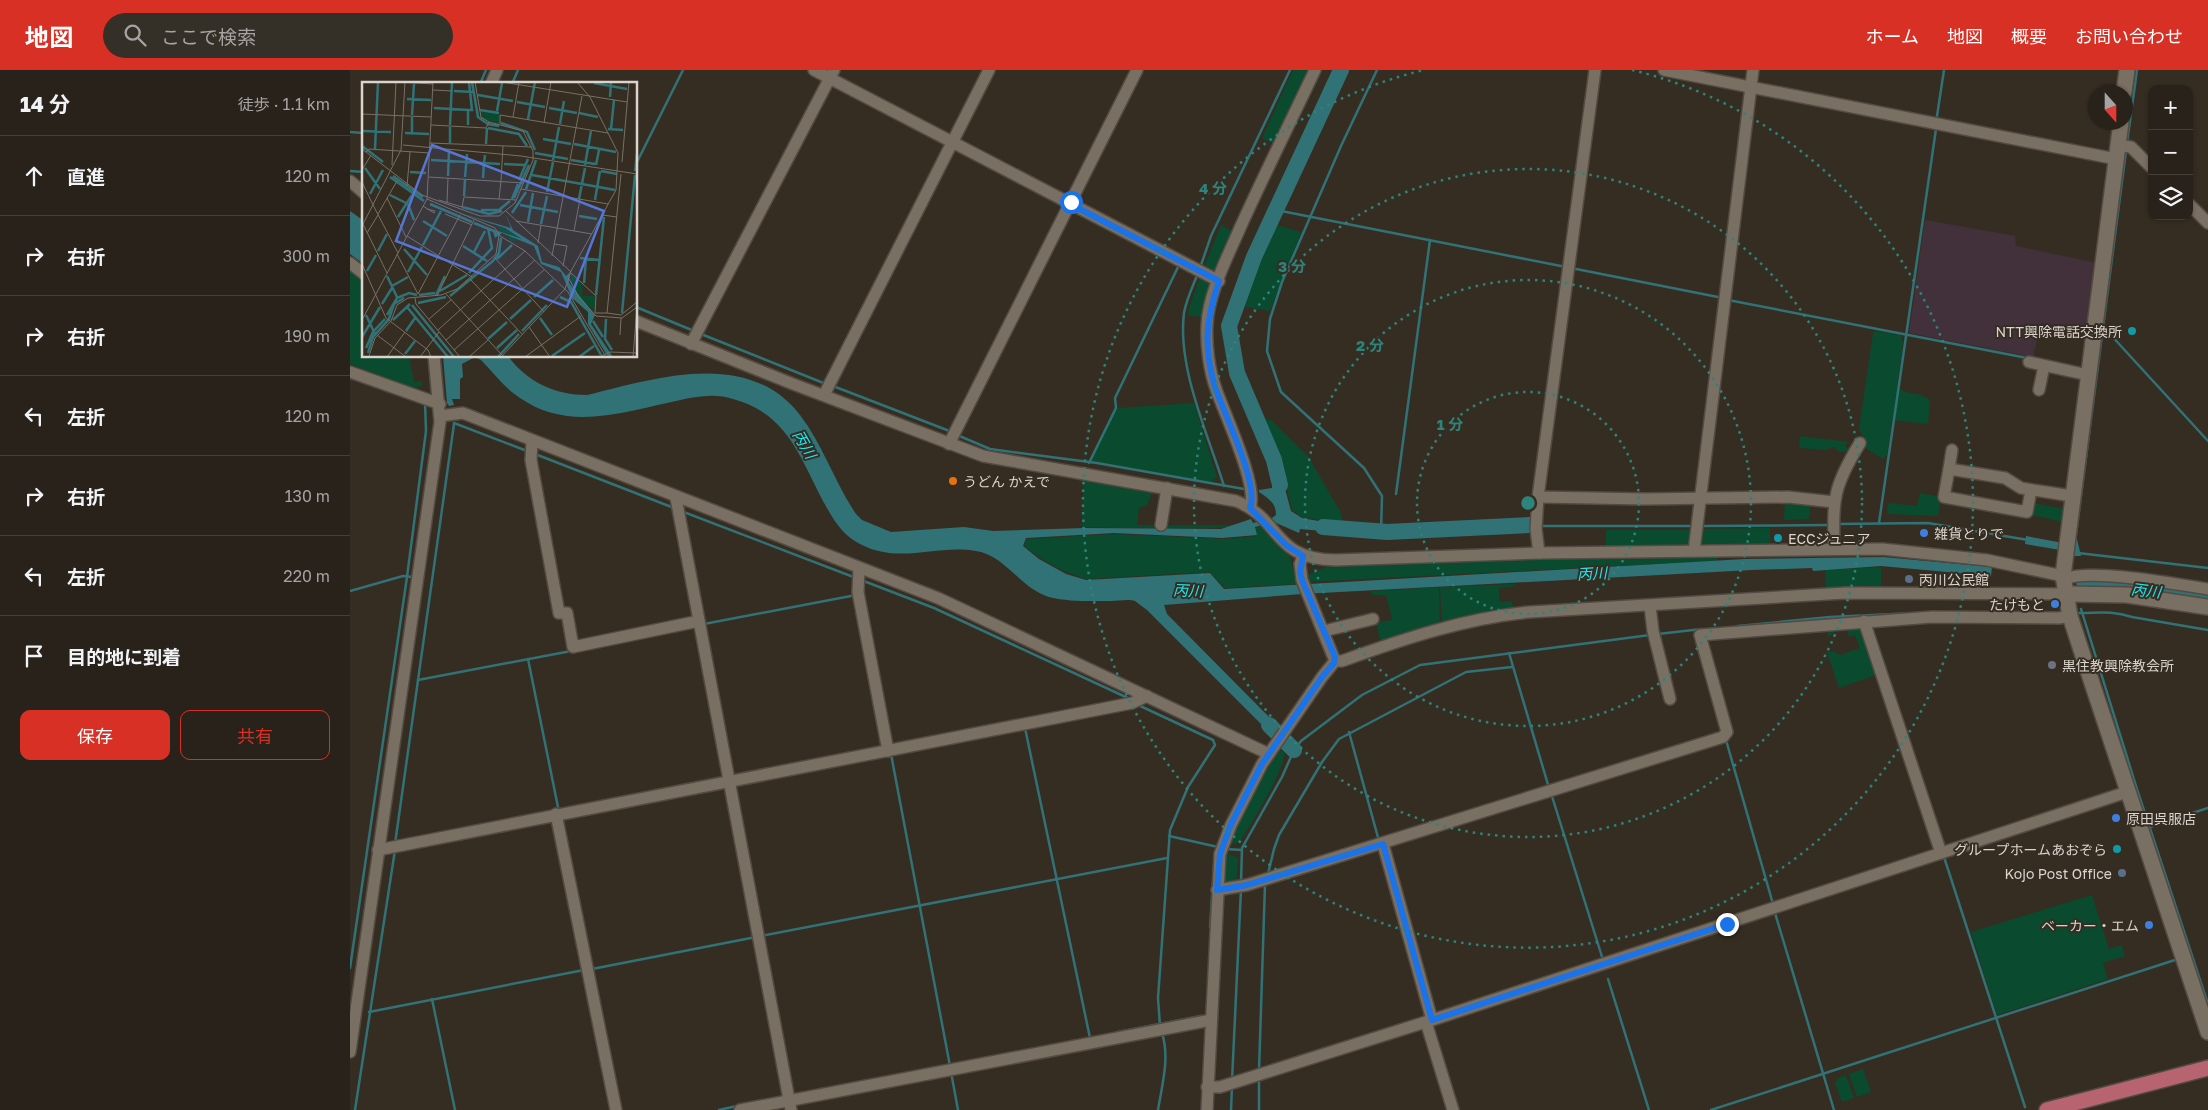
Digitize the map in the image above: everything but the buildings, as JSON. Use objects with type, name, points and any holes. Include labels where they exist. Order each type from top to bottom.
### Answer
[{"type":"main road","points":[[2048,1110],[2208,1068]]},
{"type":"street","points":[[492,82],[496,70]]},
{"type":"street","points":[[814,70],[832,76],[1219,281]]},
{"type":"street","points":[[827,389],[989,70]]},
{"type":"street","points":[[952,437],[1072,203],[1137,70]]},
{"type":"street","points":[[1315,70],[1249,209],[1219,281],[1207,322],[1208,348],[1215,387],[1230,424],[1250,486],[1255,511],[1286,545],[1303,556],[1336,560],[1539,553],[1882,548],[1987,560],[2065,583],[2127,595],[2208,607]]},
{"type":"street","points":[[1539,553],[1536,526],[1541,497],[1567,268],[1595,70]]},
{"type":"street","points":[[1664,70],[1751,87],[2121,149],[2148,166]]},
{"type":"street","points":[[1694,551],[1696,526],[1703,498],[1753,70]]},
{"type":"street","points":[[2125,85],[2127,70]]},
{"type":"street","points":[[695,337],[832,76]]},
{"type":"street","points":[[2121,130],[2121,149],[2065,548],[2065,583],[2070,616],[2127,792],[2207,1026]]},
{"type":"street","points":[[352,183],[362,191]]},
{"type":"street","points":[[2193,208],[2208,223]]},
{"type":"street","points":[[350,263],[362,272]]},
{"type":"street","points":[[638,322],[695,337],[952,437],[999,460],[1229,499],[1255,511]]},
{"type":"street","points":[[350,1052],[378,850],[446,411],[434,358]]},
{"type":"street","points":[[2029,362],[2088,375]]},
{"type":"street","points":[[2039,390],[2044,366]]},
{"type":"street","points":[[350,372],[425,400],[446,411],[507,429],[508,432],[531,449],[678,506],[858,582],[938,598],[1139,700],[1269,754]]},
{"type":"street","points":[[1834,549],[1834,502],[1841,476],[1860,443]]},
{"type":"street","points":[[531,449],[559,613],[567,613],[573,647],[699,624]]},
{"type":"street","points":[[1952,450],[1944,497],[2027,512],[2031,490]]},
{"type":"street","points":[[1949,469],[2005,478],[2020,488],[2072,496]]},
{"type":"street","points":[[1161,525],[1167,488]]},
{"type":"street","points":[[1541,497],[1703,498],[1788,496],[1834,502]]},
{"type":"street","points":[[678,506],[790,1100]]},
{"type":"street","points":[[1303,556],[1300,572],[1302,580],[1336,660]]},
{"type":"street","points":[[1336,660],[1342,661],[1386,645],[1492,616],[1589,608],[1650,606],[1845,593],[2065,583],[2078,575],[2208,589]]},
{"type":"street","points":[[858,582],[887,748]]},
{"type":"street","points":[[1650,606],[1653,635],[1670,699]]},
{"type":"street","points":[[1217,890],[1241,887],[1383,844],[1550,792],[1687,746],[1725,736],[1727,732],[1700,635],[1866,621],[1945,617],[2059,618],[2070,616]]},
{"type":"street","points":[[1324,631],[1373,619]]},
{"type":"street","points":[[1866,621],[1941,851]]},
{"type":"street","points":[[1207,1110],[1217,890],[1222,848],[1269,754],[1286,732],[1322,677],[1336,660]]},
{"type":"street","points":[[378,850],[730,781],[887,748],[1139,700]]},
{"type":"street","points":[[1207,1087],[1220,1087],[1264,1073],[2127,792]]},
{"type":"street","points":[[559,814],[587,970],[616,1110]]},
{"type":"street","points":[[1383,844],[1453,1110]]},
{"type":"street","points":[[740,1110],[1210,1020]]},
{"type":"shaded area","points":[[1925,220],[2015,236],[2016,246],[2097,263],[2088,333],[2041,323],[2033,357],[1909,333]]},
{"type":"green space","points":[[1293,70],[1312,70],[1276,145],[1262,138]]},
{"type":"green space","points":[[1221,225],[1232,231],[1214,274],[1203,269]]},
{"type":"green space","points":[[1277,225],[1301,232],[1300,236],[1270,311],[1246,307],[1244,305],[1263,254]]},
{"type":"green space","points":[[350,267],[362,276],[362,358],[409,358],[414,382],[422,381],[422,386],[413,388],[350,364]]},
{"type":"green space","points":[[1200,277],[1212,282],[1202,317],[1188,315]]},
{"type":"green space","points":[[1875,331],[1901,335],[1903,343],[1897,386],[1904,391],[1922,395],[1930,400],[1928,424],[1892,420],[1887,455],[1883,459],[1862,446],[1863,437],[1859,429],[1873,333]]},
{"type":"green space","points":[[1194,403],[1217,477],[1211,482],[1091,461],[1117,408]]},
{"type":"green space","points":[[1261,420],[1271,420],[1308,456],[1340,511],[1343,524],[1302,517],[1292,510],[1282,469]]},
{"type":"green space","points":[[1800,436],[1849,442],[1845,445],[1849,451],[1838,452],[1835,447],[1825,450],[1799,448]]},
{"type":"green space","points":[[1084,481],[1152,493],[1147,505],[1139,508],[1137,525],[1235,525],[1221,528],[1167,529],[1082,527]]},
{"type":"green space","points":[[1920,493],[1941,497],[1938,516],[1887,514],[1888,503],[1917,506]]},
{"type":"green space","points":[[1785,499],[1811,501],[1809,519],[1784,520]]},
{"type":"green space","points":[[2033,503],[2065,509],[2063,522],[2032,515]]},
{"type":"green space","points":[[1261,526],[1288,551],[1298,584],[1224,588],[1210,572],[1086,579],[1053,566],[1024,546],[1026,539],[1114,534],[1226,539],[1257,536],[1255,528]]},
{"type":"green space","points":[[1770,528],[1770,546],[1699,546],[1698,529]]},
{"type":"green space","points":[[1606,530],[1693,530],[1689,547],[1606,548]]},
{"type":"green space","points":[[1717,556],[1717,561],[1307,582],[1305,576],[1328,566],[1600,557]]},
{"type":"green space","points":[[1881,567],[1881,587],[1826,592],[1825,570]]},
{"type":"green space","points":[[1516,584],[1512,587],[1499,588],[1499,602],[1512,601],[1513,607],[1485,612],[1442,625],[1440,587]]},
{"type":"green space","points":[[1439,587],[1440,626],[1381,643],[1376,622],[1392,620],[1386,595],[1372,595],[1371,591]]},
{"type":"green space","points":[[1862,623],[1879,674],[1839,688],[1827,652],[1835,652],[1840,655],[1860,648],[1855,635],[1849,637],[1846,628],[1834,631],[1828,636],[1827,626]]},
{"type":"green space","points":[[1284,747],[1281,767],[1260,809],[1240,842],[1227,846],[1269,763]]},
{"type":"green space","points":[[1226,853],[1238,858],[1236,885],[1221,887],[1224,854]]},
{"type":"green space","points":[[2092,895],[2109,949],[2122,945],[2125,956],[2103,963],[2108,979],[1997,1015],[1971,932]]},
{"type":"green space","points":[[1863,1069],[1871,1092],[1857,1097],[1849,1074]]},
{"type":"green space","points":[[1846,1075],[1854,1098],[1842,1102],[1835,1084],[1838,1078]]},
{"type":"water","points":[[350,211],[362,220],[362,263],[350,254]]},
{"type":"water","points":[[443,358],[473,358],[462,364],[463,377],[460,379],[460,399],[452,399],[454,405],[449,406],[447,403]]},
{"type":"water","points":[[477,358],[510,358],[533,380],[553,390],[587,395],[671,376],[728,375],[754,381],[779,394],[800,415],[816,439],[856,514],[862,520],[891,532],[964,527],[993,531],[1084,528],[1221,529],[1251,519],[1253,523],[1272,518],[1276,515],[1273,504],[1259,490],[1272,488],[1272,464],[1278,463],[1291,511],[1302,518],[1345,526],[1345,533],[1300,529],[1299,533],[1274,522],[1255,527],[1257,535],[1222,538],[1114,533],[1026,538],[1023,546],[1039,559],[1066,574],[1086,580],[1210,573],[1224,589],[1745,559],[1883,557],[1992,567],[1991,576],[1881,566],[1813,571],[1812,568],[1752,570],[1302,594],[1164,605],[1167,614],[1275,723],[1279,730],[1274,734],[1266,729],[1147,610],[1135,601],[1080,601],[1049,597],[1030,587],[996,559],[976,551],[947,550],[904,554],[875,550],[860,544],[838,526],[789,438],[766,415],[751,406],[725,397],[700,396],[611,415],[574,417],[555,414],[538,408],[514,394]]},
{"type":"water","points":[[2026,536],[2058,542],[2058,547],[2072,548],[2074,538],[2077,539],[2081,556],[2074,556],[2072,552],[2025,544]]},
{"type":"waterway","points":[[481,82],[486,70]]},
{"type":"waterway","points":[[513,82],[518,70]]},
{"type":"waterway","points":[[638,160],[683,70]]},
{"type":"waterway","points":[[1200,268],[1211,236],[1290,70]]},
{"type":"waterway","points":[[1280,485],[1274,460],[1237,373],[1229,326],[1254,257],[1341,70]]},
{"type":"waterway","points":[[1377,70],[1341,146],[1282,282],[1270,319],[1267,351],[1281,392],[1364,468],[1382,496],[1381,532]]},
{"type":"waterway","points":[[1937,116],[1944,70]]},
{"type":"waterway","points":[[2127,143],[2137,70]]},
{"type":"waterway","points":[[1879,523],[1936,129]]},
{"type":"waterway","points":[[350,132],[362,133]]},
{"type":"waterway","points":[[2075,542],[2126,151]]},
{"type":"waterway","points":[[350,171],[362,172]]},
{"type":"waterway","points":[[1276,210],[1566,267]]},
{"type":"waterway","points":[[1396,494],[1430,240]]},
{"type":"waterway","points":[[1089,463],[1116,408],[1115,398],[1179,265]]},
{"type":"waterway","points":[[1571,268],[1723,298]]},
{"type":"waterway","points":[[1198,273],[1184,313],[1185,356],[1195,401],[1224,486]]},
{"type":"waterway","points":[[1728,300],[2027,358]]},
{"type":"waterway","points":[[638,308],[694,331]]},
{"type":"waterway","points":[[2109,333],[2208,441]]},
{"type":"waterway","points":[[701,334],[826,384]]},
{"type":"waterway","points":[[833,386],[952,432]]},
{"type":"waterway","points":[[350,968],[407,577],[426,431],[425,402]]},
{"type":"waterway","points":[[454,423],[527,451]]},
{"type":"waterway","points":[[395,844],[454,424]]},
{"type":"waterway","points":[[957,435],[990,449],[1097,463],[1244,489]]},
{"type":"waterway","points":[[535,454],[674,508]]},
{"type":"waterway","points":[[681,511],[856,578]]},
{"type":"waterway","points":[[1837,524],[1928,523],[2028,540]]},
{"type":"waterway","points":[[1323,527],[1387,532],[1529,525]]},
{"type":"waterway","points":[[1700,526],[1829,525]]},
{"type":"waterway","points":[[1540,526],[1694,526]]},
{"type":"waterway","points":[[2078,553],[2208,568]]},
{"type":"waterway","points":[[350,591],[403,576],[412,577]]},
{"type":"waterway","points":[[861,580],[934,608],[1130,699]]},
{"type":"waterway","name":"丙川","points":[[2084,582],[2144,587],[2208,597]]},
{"type":"waterway","points":[[704,624],[856,595]]},
{"type":"waterway","points":[[2081,609],[2136,786],[2208,1004]]},
{"type":"waterway","points":[[1738,626],[1830,617],[1914,613]]},
{"type":"waterway","points":[[2077,613],[2118,613],[2208,630]]},
{"type":"waterway","points":[[1658,634],[1702,629]]},
{"type":"waterway","points":[[1241,883],[1242,848],[1282,777],[1294,750],[1301,741],[1362,695],[1420,665],[1650,635]]},
{"type":"waterway","points":[[418,680],[571,651]]},
{"type":"waterway","points":[[1509,653],[1549,788]]},
{"type":"waterway","points":[[528,659],[559,812]]},
{"type":"waterway","points":[[1268,874],[1279,835],[1322,762],[1339,739],[1466,672],[1512,667]]},
{"type":"waterway","points":[[1136,704],[1213,740],[1215,745],[1188,787],[1170,830],[1158,998],[1160,1026]]},
{"type":"waterway","points":[[1269,725],[1294,750]]},
{"type":"waterway","points":[[1025,728],[1090,1038]]},
{"type":"waterway","points":[[1349,732],[1379,841]]},
{"type":"waterway","points":[[1726,740],[1773,904]]},
{"type":"waterway","points":[[891,754],[950,1066]]},
{"type":"waterway","points":[[1551,793],[1603,960]]},
{"type":"waterway","points":[[2150,827],[2208,808]]},
{"type":"waterway","points":[[1169,836],[1218,847]]},
{"type":"waterway","points":[[1226,849],[1242,850]]},
{"type":"waterway","points":[[355,1110],[395,850]]},
{"type":"waterway","points":[[1944,857],[2025,1107]]},
{"type":"waterway","points":[[761,936],[1167,858]]},
{"type":"waterway","points":[[1210,927],[1214,865]]},
{"type":"waterway","points":[[1259,1071],[1265,884]]},
{"type":"waterway","points":[[1232,1081],[1241,889]]},
{"type":"waterway","points":[[1775,913],[1834,1110]]},
{"type":"waterway","points":[[592,969],[756,937]]},
{"type":"waterway","points":[[1711,1110],[2178,959]]},
{"type":"waterway","points":[[369,1012],[584,970]]},
{"type":"waterway","points":[[1608,979],[1649,1110]]},
{"type":"waterway","points":[[432,999],[455,1110]]},
{"type":"waterway","points":[[1118,1032],[1201,1016]]},
{"type":"waterway","points":[[1158,1110],[1165,1062],[1162,1033]]},
{"type":"waterway","points":[[951,1072],[958,1110]]},
{"type":"waterway","points":[[1259,1079],[1259,1110]]},
{"type":"waterway","points":[[1231,1110],[1232,1086]]},
{"type":"waterway","points":[[719,1110],[737,1106]]},
{"type":"place","name":"NTT興除電話交換所","points":[[2132,331]]},
{"type":"place","name":"うどん かえで","points":[[953,481]]},
{"type":"place","name":"雑貨とりで","points":[[1924,533]]},
{"type":"place","name":"ECCジュニア","points":[[1778,538]]},
{"type":"place","name":"丙川公民館","points":[[1909,579]]},
{"type":"place","name":"たけもと","points":[[2055,604]]},
{"type":"place","name":"黒住教興除教会所","points":[[2052,665]]},
{"type":"place","name":"原田呉服店","points":[[2116,818]]},
{"type":"place","name":"グループホームあおぞら","points":[[2117,849]]},
{"type":"place","name":"Kojo Post Office","points":[[2122,873]]},
{"type":"place","name":"ベーカー・エム","points":[[2149,925]]},
{"type":"route","points":[[1071,202],[1070,204],[1219,281],[1209,310],[1206,334],[1215,387],[1230,424],[1250,486],[1252,496],[1250,508],[1259,515],[1292,551],[1303,556],[1300,564],[1302,580],[1336,660],[1322,677],[1255,777],[1222,844],[1219,857],[1217,890],[1247,885],[1383,844],[1432,1020],[1727,924]]}]
